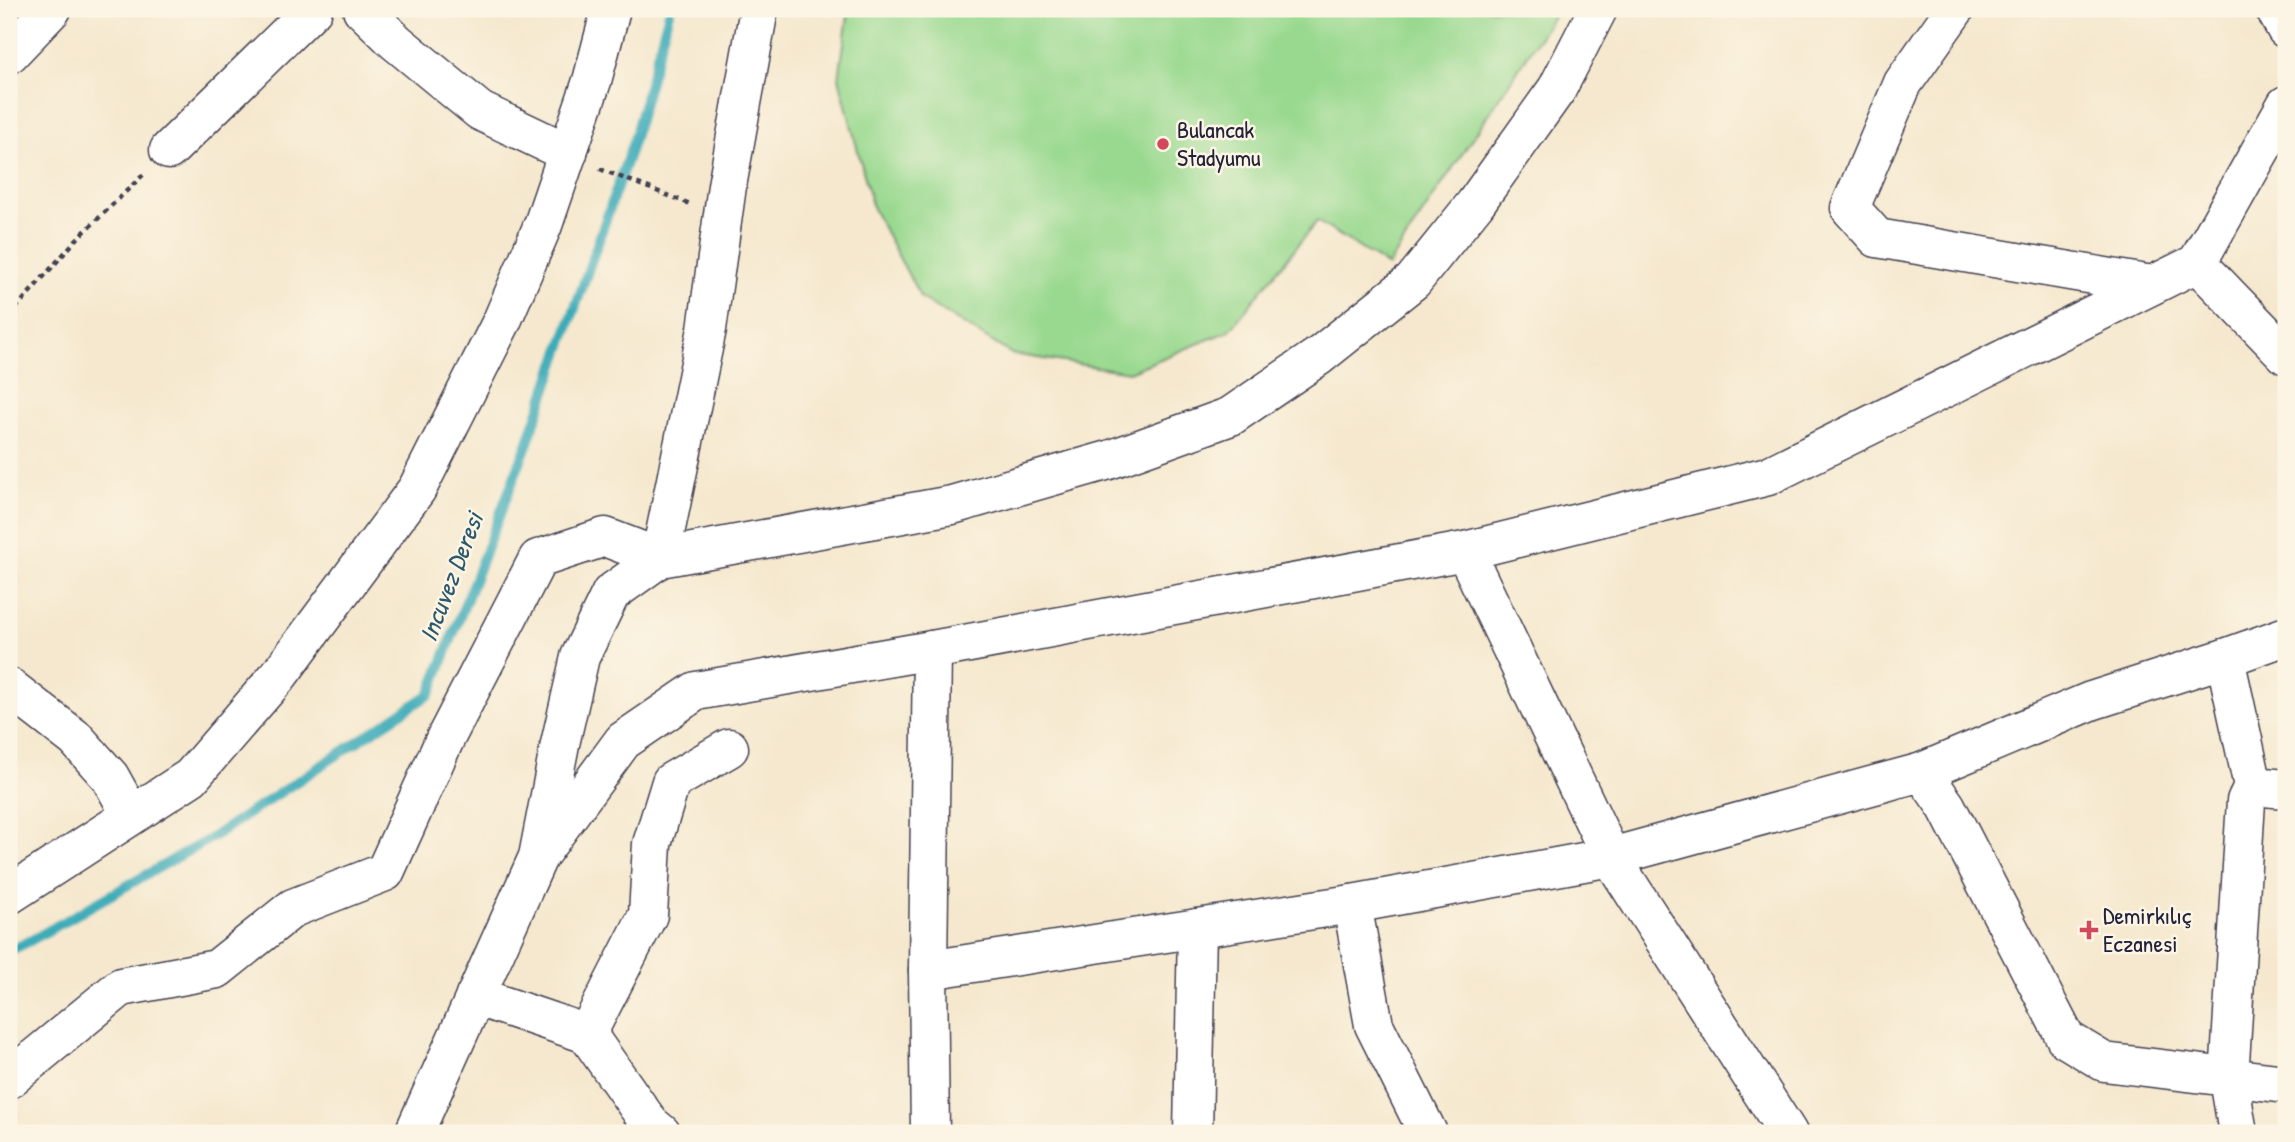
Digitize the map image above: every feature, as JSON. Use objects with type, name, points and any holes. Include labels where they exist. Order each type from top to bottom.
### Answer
[{"type":"street","points":[[9,54],[52,9]]},
{"type":"street","points":[[169,150],[313,9]]},
{"type":"street","points":[[362,9],[396,42],[480,111],[578,158]]},
{"type":"street","points":[[9,895],[191,777],[279,675],[417,489],[502,321],[543,225],[578,158],[592,81],[611,9]]},
{"type":"street","points":[[660,558],[707,328],[727,186],[759,9]]},
{"type":"street","points":[[538,857],[580,657],[611,593],[660,558],[952,505],[1109,460],[1231,416],[1319,356],[1413,281],[1475,204],[1557,89],[1598,9]]},
{"type":"street","points":[[1955,9],[1903,83],[1850,208],[1877,238],[2152,285]]},
{"type":"street","points":[[2276,9],[2286,29]]},
{"type":"street","points":[[414,1133],[538,857],[623,741],[696,691],[1465,551],[1768,476],[2197,263],[2286,105]]},
{"type":"street","points":[[2197,263],[2286,355]]},
{"type":"street","points":[[9,1079],[121,987],[217,969],[293,908],[385,872],[444,739],[538,559],[606,537],[660,558]]},
{"type":"street","points":[[1465,551],[1611,857],[1788,1133]]},
{"type":"street","points":[[928,970],[1352,904],[1611,857],[1922,772],[2091,701],[2286,636]]},
{"type":"street","points":[[930,1133],[928,970],[932,650]]},
{"type":"street","points":[[2225,658],[2269,788],[2246,801],[2230,1079],[2238,1133]]},
{"type":"street","points":[[9,687],[76,739],[110,777],[131,814]]},
{"type":"street","points":[[587,1034],[648,915],[652,844],[671,782],[729,748]]},
{"type":"street","points":[[1922,772],[1946,806],[2066,1039],[2104,1062],[2286,1084]]},
{"type":"street","points":[[1352,904],[1374,1025],[1428,1133]]},
{"type":"street","points":[[1193,1133],[1197,928]]},
{"type":"street","points":[[475,996],[587,1034],[650,1124],[661,1133]]},
{"type":"path","points":[[9,316],[75,241],[169,150]]},
{"type":"path","points":[[578,158],[685,202]]},
{"type":"green space","name":"Bulancak Stadyumu","points":[[849,9],[1558,9],[1388,266],[1317,221],[1229,331],[1129,372],[1012,354],[921,298],[873,209],[839,78]]},
{"type":"waterway","name":"Incuvez Deresi","points":[[9,951],[211,838],[430,694],[528,442],[632,145],[670,9]]},
{"type":"place","name":"Bulancak Stadyumu","points":[[1163,144]]},
{"type":"place","name":"Demirkılıç Eczanesi","points":[[2089,930]]}]
